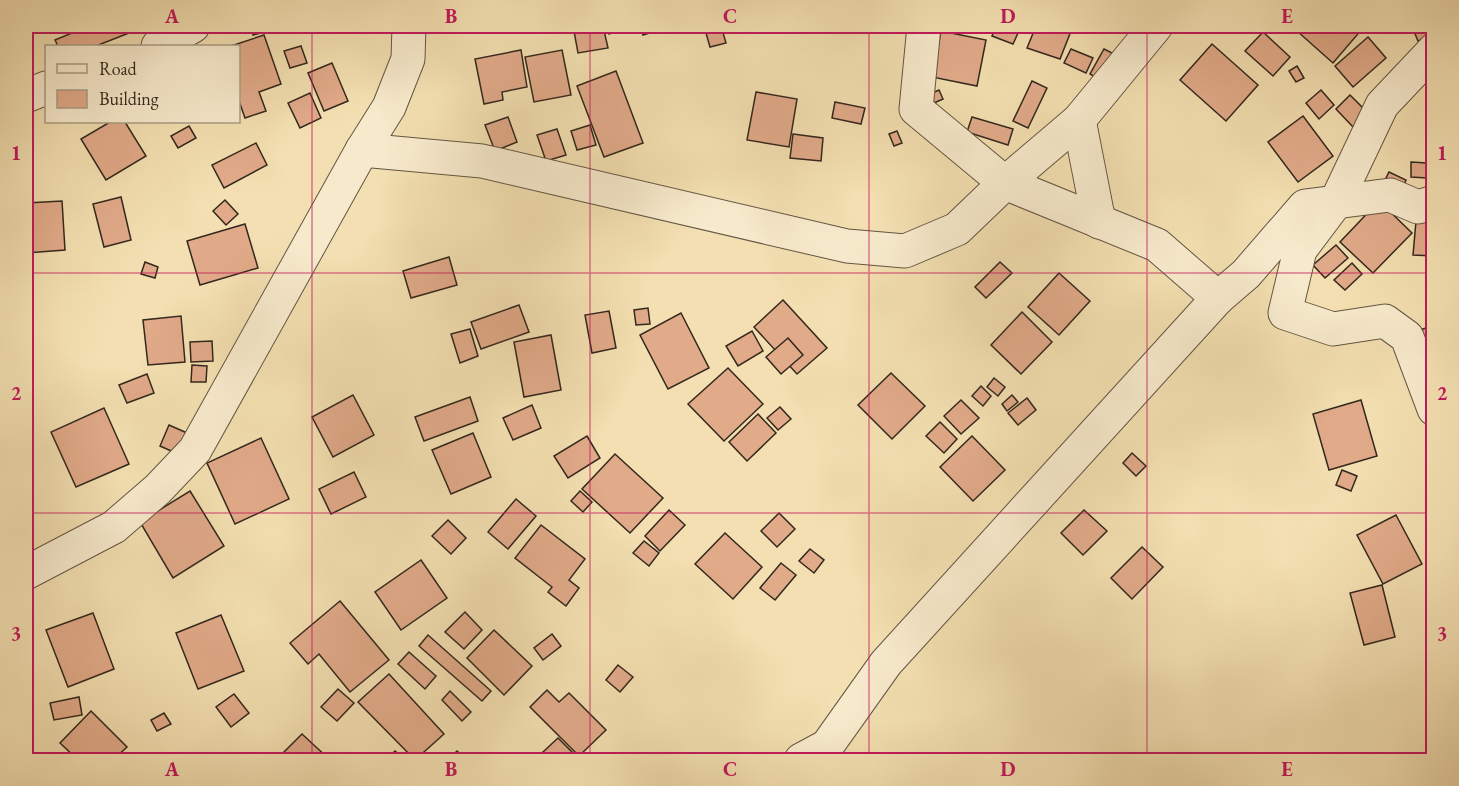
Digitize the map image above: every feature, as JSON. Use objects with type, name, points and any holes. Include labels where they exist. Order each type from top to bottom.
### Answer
[{"type":"street","points":[[160,45],[193,26]]},
{"type":"street","points":[[26,573],[114,527],[158,489],[195,450],[362,150],[389,107],[408,59],[409,26]]},
{"type":"street","points":[[924,26],[926,33],[916,109],[1005,183],[1157,245],[1218,298]]},
{"type":"street","points":[[362,150],[482,161],[847,246],[905,250],[957,229],[1005,183],[1079,120],[1156,26]]},
{"type":"street","points":[[1434,50],[1382,105],[1336,202],[1300,250],[1285,313],[1333,329],[1385,321],[1407,337],[1434,409]]},
{"type":"street","points":[[26,96],[45,88]]},
{"type":"street","points":[[1079,120],[1099,222]]},
{"type":"street","points":[[820,756],[886,663],[1218,298],[1246,274],[1305,207],[1390,195],[1418,207],[1434,202]]},
{"type":"building","points":[[74,26],[132,26],[134,31],[99,45],[58,45],[55,40],[77,31]]},
{"type":"building","points":[[251,26],[272,26],[273,30],[253,35]]},
{"type":"building","points":[[573,26],[603,26],[608,48],[578,53]]},
{"type":"building","points":[[606,26],[631,26],[609,34]]},
{"type":"building","points":[[639,26],[672,26],[643,35]]},
{"type":"building","points":[[704,26],[721,26],[726,43],[710,47]]},
{"type":"building","points":[[996,26],[1018,33],[1013,44],[992,36]]},
{"type":"building","points":[[1036,26],[1073,26],[1060,59],[1027,48]]},
{"type":"building","points":[[1302,26],[1360,26],[1363,28],[1333,63],[1297,31]]},
{"type":"building","points":[[1431,26],[1434,35],[1418,41],[1413,29]]},
{"type":"building","points":[[941,31],[986,40],[977,86],[932,77]]},
{"type":"building","points":[[1263,32],[1290,57],[1273,76],[1245,51]]},
{"type":"building","points":[[264,35],[281,84],[259,92],[266,111],[245,118],[240,104],[240,45],[234,45]]},
{"type":"building","points":[[1368,37],[1386,58],[1353,87],[1335,66]]},
{"type":"building","points":[[1212,44],[1258,85],[1226,121],[1180,80]]},
{"type":"building","points":[[301,46],[307,63],[290,68],[284,51]]},
{"type":"building","points":[[1071,49],[1093,58],[1086,73],[1064,63]]},
{"type":"building","points":[[1104,49],[1116,55],[1102,81],[1090,74]]},
{"type":"building","points":[[521,50],[527,87],[502,92],[503,100],[484,104],[475,59]]},
{"type":"building","points":[[562,50],[571,95],[534,102],[525,57]]},
{"type":"building","points":[[332,63],[348,101],[324,111],[308,73]]},
{"type":"building","points":[[1297,66],[1304,78],[1296,82],[1289,71]]},
{"type":"building","points":[[616,71],[643,143],[604,157],[577,86]]},
{"type":"building","points":[[1032,81],[1047,88],[1028,128],[1013,121]]},
{"type":"building","points":[[939,90],[943,99],[934,103],[930,94]]},
{"type":"building","points":[[1321,90],[1334,105],[1319,119],[1306,103]]},
{"type":"building","points":[[756,92],[797,99],[789,147],[747,140]]},
{"type":"building","points":[[310,93],[321,118],[300,128],[288,103]]},
{"type":"building","points":[[1350,95],[1368,113],[1353,127],[1336,109]]},
{"type":"building","points":[[835,102],[865,108],[861,124],[832,118]]},
{"type":"building","points":[[1303,116],[1333,156],[1298,182],[1268,142]]},
{"type":"building","points":[[508,117],[517,142],[495,151],[485,125]]},
{"type":"building","points":[[972,117],[1013,129],[1008,145],[967,132]]},
{"type":"building","points":[[108,123],[126,123],[146,156],[106,180],[81,139]]},
{"type":"building","points":[[590,125],[596,145],[577,150],[571,131]]},
{"type":"building","points":[[189,126],[196,138],[178,148],[171,136]]},
{"type":"building","points":[[557,129],[566,155],[546,161],[537,135]]},
{"type":"building","points":[[897,131],[902,143],[894,146],[889,134]]},
{"type":"building","points":[[793,134],[823,138],[821,161],[790,158]]},
{"type":"building","points":[[256,143],[267,165],[224,188],[212,165]]},
{"type":"building","points":[[1411,162],[1427,163],[1427,178],[1411,177]]},
{"type":"building","points":[[1389,172],[1406,180],[1401,192],[1383,184]]},
{"type":"building","points":[[121,197],[131,240],[104,247],[93,204]]},
{"type":"building","points":[[225,200],[238,214],[226,225],[213,211]]},
{"type":"building","points":[[62,201],[65,250],[26,253],[26,203]]},
{"type":"building","points":[[1379,201],[1412,233],[1373,273],[1340,242]]},
{"type":"building","points":[[1417,210],[1434,212],[1434,256],[1413,255]]},
{"type":"building","points":[[245,224],[258,268],[200,285],[187,241]]},
{"type":"building","points":[[1336,245],[1348,258],[1325,278],[1313,265]]},
{"type":"building","points":[[449,257],[457,285],[411,298],[403,271]]},
{"type":"building","points":[[145,262],[158,267],[155,278],[141,274]]},
{"type":"building","points":[[1000,262],[1012,273],[986,298],[975,287]]},
{"type":"building","points":[[1352,263],[1362,274],[1345,290],[1334,280]]},
{"type":"building","points":[[1059,273],[1090,301],[1059,335],[1028,307]]},
{"type":"building","points":[[783,300],[827,348],[797,374],[754,327]]},
{"type":"building","points":[[519,305],[529,332],[481,349],[471,322]]},
{"type":"building","points":[[648,308],[650,324],[636,325],[634,310]]},
{"type":"building","points":[[609,311],[616,348],[592,353],[585,315]]},
{"type":"building","points":[[1022,312],[1052,342],[1021,374],[991,345]]},
{"type":"building","points":[[681,313],[709,368],[668,389],[640,335]]},
{"type":"building","points":[[181,316],[185,362],[148,365],[143,320]]},
{"type":"building","points":[[1434,325],[1434,384],[1412,333]]},
{"type":"building","points":[[470,329],[478,356],[460,363],[451,334]]},
{"type":"building","points":[[752,331],[763,351],[738,366],[726,346]]},
{"type":"building","points":[[551,335],[561,390],[524,397],[514,342]]},
{"type":"building","points":[[788,338],[803,355],[781,374],[766,357]]},
{"type":"building","points":[[212,341],[213,361],[191,362],[190,342]]},
{"type":"building","points":[[192,365],[207,366],[206,382],[191,382]]},
{"type":"building","points":[[728,368],[763,404],[724,441],[688,404]]},
{"type":"building","points":[[891,373],[925,406],[892,439],[858,405]]},
{"type":"building","points":[[147,374],[154,393],[127,403],[119,385]]},
{"type":"building","points":[[994,378],[1005,387],[998,396],[987,387]]},
{"type":"building","points":[[981,386],[991,396],[983,406],[972,396]]},
{"type":"building","points":[[353,395],[374,435],[333,457],[312,417]]},
{"type":"building","points":[[1012,395],[1018,402],[1007,411],[1002,404]]},
{"type":"building","points":[[470,397],[478,421],[424,441],[415,417]]},
{"type":"building","points":[[1027,398],[1036,410],[1018,425],[1008,413]]},
{"type":"building","points":[[961,400],[979,418],[961,434],[944,416]]},
{"type":"building","points":[[1361,400],[1377,456],[1329,470],[1313,414]]},
{"type":"building","points":[[532,405],[541,428],[513,440],[503,418]]},
{"type":"building","points":[[780,407],[791,419],[778,430],[767,418]]},
{"type":"building","points":[[104,408],[129,464],[76,487],[51,432]]},
{"type":"building","points":[[758,414],[776,433],[747,461],[729,442]]},
{"type":"building","points":[[940,422],[957,439],[944,453],[926,436]]},
{"type":"building","points":[[169,425],[187,433],[178,454],[160,446]]},
{"type":"building","points":[[473,433],[491,477],[451,494],[432,450]]},
{"type":"building","points":[[587,436],[600,458],[568,478],[554,456]]},
{"type":"building","points":[[972,436],[1005,470],[973,501],[940,467]]},
{"type":"building","points":[[261,438],[289,499],[235,524],[207,463]]},
{"type":"building","points":[[1132,453],[1146,466],[1136,476],[1123,463]]},
{"type":"building","points":[[615,454],[663,498],[630,533],[582,489]]},
{"type":"building","points":[[1342,470],[1357,476],[1351,491],[1336,485]]},
{"type":"building","points":[[354,472],[366,497],[331,514],[319,489]]},
{"type":"building","points":[[190,491],[224,546],[173,578],[140,522]]},
{"type":"building","points":[[580,491],[592,502],[583,512],[571,501]]},
{"type":"building","points":[[516,499],[536,516],[508,549],[488,532]]},
{"type":"building","points":[[669,510],[685,525],[660,551],[645,536]]},
{"type":"building","points":[[1084,510],[1107,531],[1083,555],[1061,533]]},
{"type":"building","points":[[779,513],[795,529],[777,547],[761,531]]},
{"type":"building","points":[[1396,515],[1422,564],[1383,584],[1357,535]]},
{"type":"building","points":[[448,520],[466,538],[451,554],[432,536]]},
{"type":"building","points":[[541,525],[585,559],[569,580],[579,588],[566,606],[548,592],[552,587],[515,558]]},
{"type":"building","points":[[725,533],[762,567],[733,599],[695,564]]},
{"type":"building","points":[[644,541],[659,553],[649,566],[633,553]]},
{"type":"building","points":[[1142,547],[1163,567],[1132,599],[1111,578]]},
{"type":"building","points":[[810,549],[824,560],[814,573],[799,561]]},
{"type":"building","points":[[421,560],[447,598],[401,630],[375,592]]},
{"type":"building","points":[[781,563],[796,575],[775,600],[760,588]]},
{"type":"building","points":[[1382,585],[1395,637],[1364,645],[1350,593]]},
{"type":"building","points":[[340,601],[389,660],[350,692],[319,654],[308,664],[290,643]]},
{"type":"building","points":[[465,612],[482,630],[464,649],[445,632]]},
{"type":"building","points":[[93,613],[114,669],[68,687],[46,630]]},
{"type":"building","points":[[221,615],[244,671],[198,689],[176,633]]},
{"type":"building","points":[[494,630],[532,666],[504,695],[467,658]]},
{"type":"building","points":[[552,634],[561,646],[543,660],[534,648]]},
{"type":"building","points":[[428,635],[491,691],[482,701],[419,646]]},
{"type":"building","points":[[409,652],[436,676],[425,689],[398,664]]},
{"type":"building","points":[[618,665],[633,677],[620,692],[606,680]]},
{"type":"building","points":[[389,674],[444,734],[415,760],[358,702]]},
{"type":"building","points":[[338,689],[354,703],[337,721],[321,707]]},
{"type":"building","points":[[547,690],[559,702],[569,693],[606,730],[579,756],[530,707]]},
{"type":"building","points":[[450,691],[471,712],[462,721],[442,700]]},
{"type":"building","points":[[234,694],[249,713],[231,727],[216,707]]},
{"type":"building","points":[[79,697],[82,715],[54,720],[50,703]]},
{"type":"building","points":[[91,711],[127,747],[113,760],[78,760],[60,743]]},
{"type":"building","points":[[164,713],[171,724],[157,731],[151,720]]},
{"type":"building","points":[[302,734],[330,760],[276,760]]},
{"type":"building","points":[[558,738],[573,753],[565,760],[551,760],[543,752]]},
{"type":"building","points":[[395,751],[406,760],[386,760]]},
{"type":"building","points":[[457,751],[468,760],[448,760]]},
{"type":"building","points":[[489,754],[495,760],[483,760]]}]
